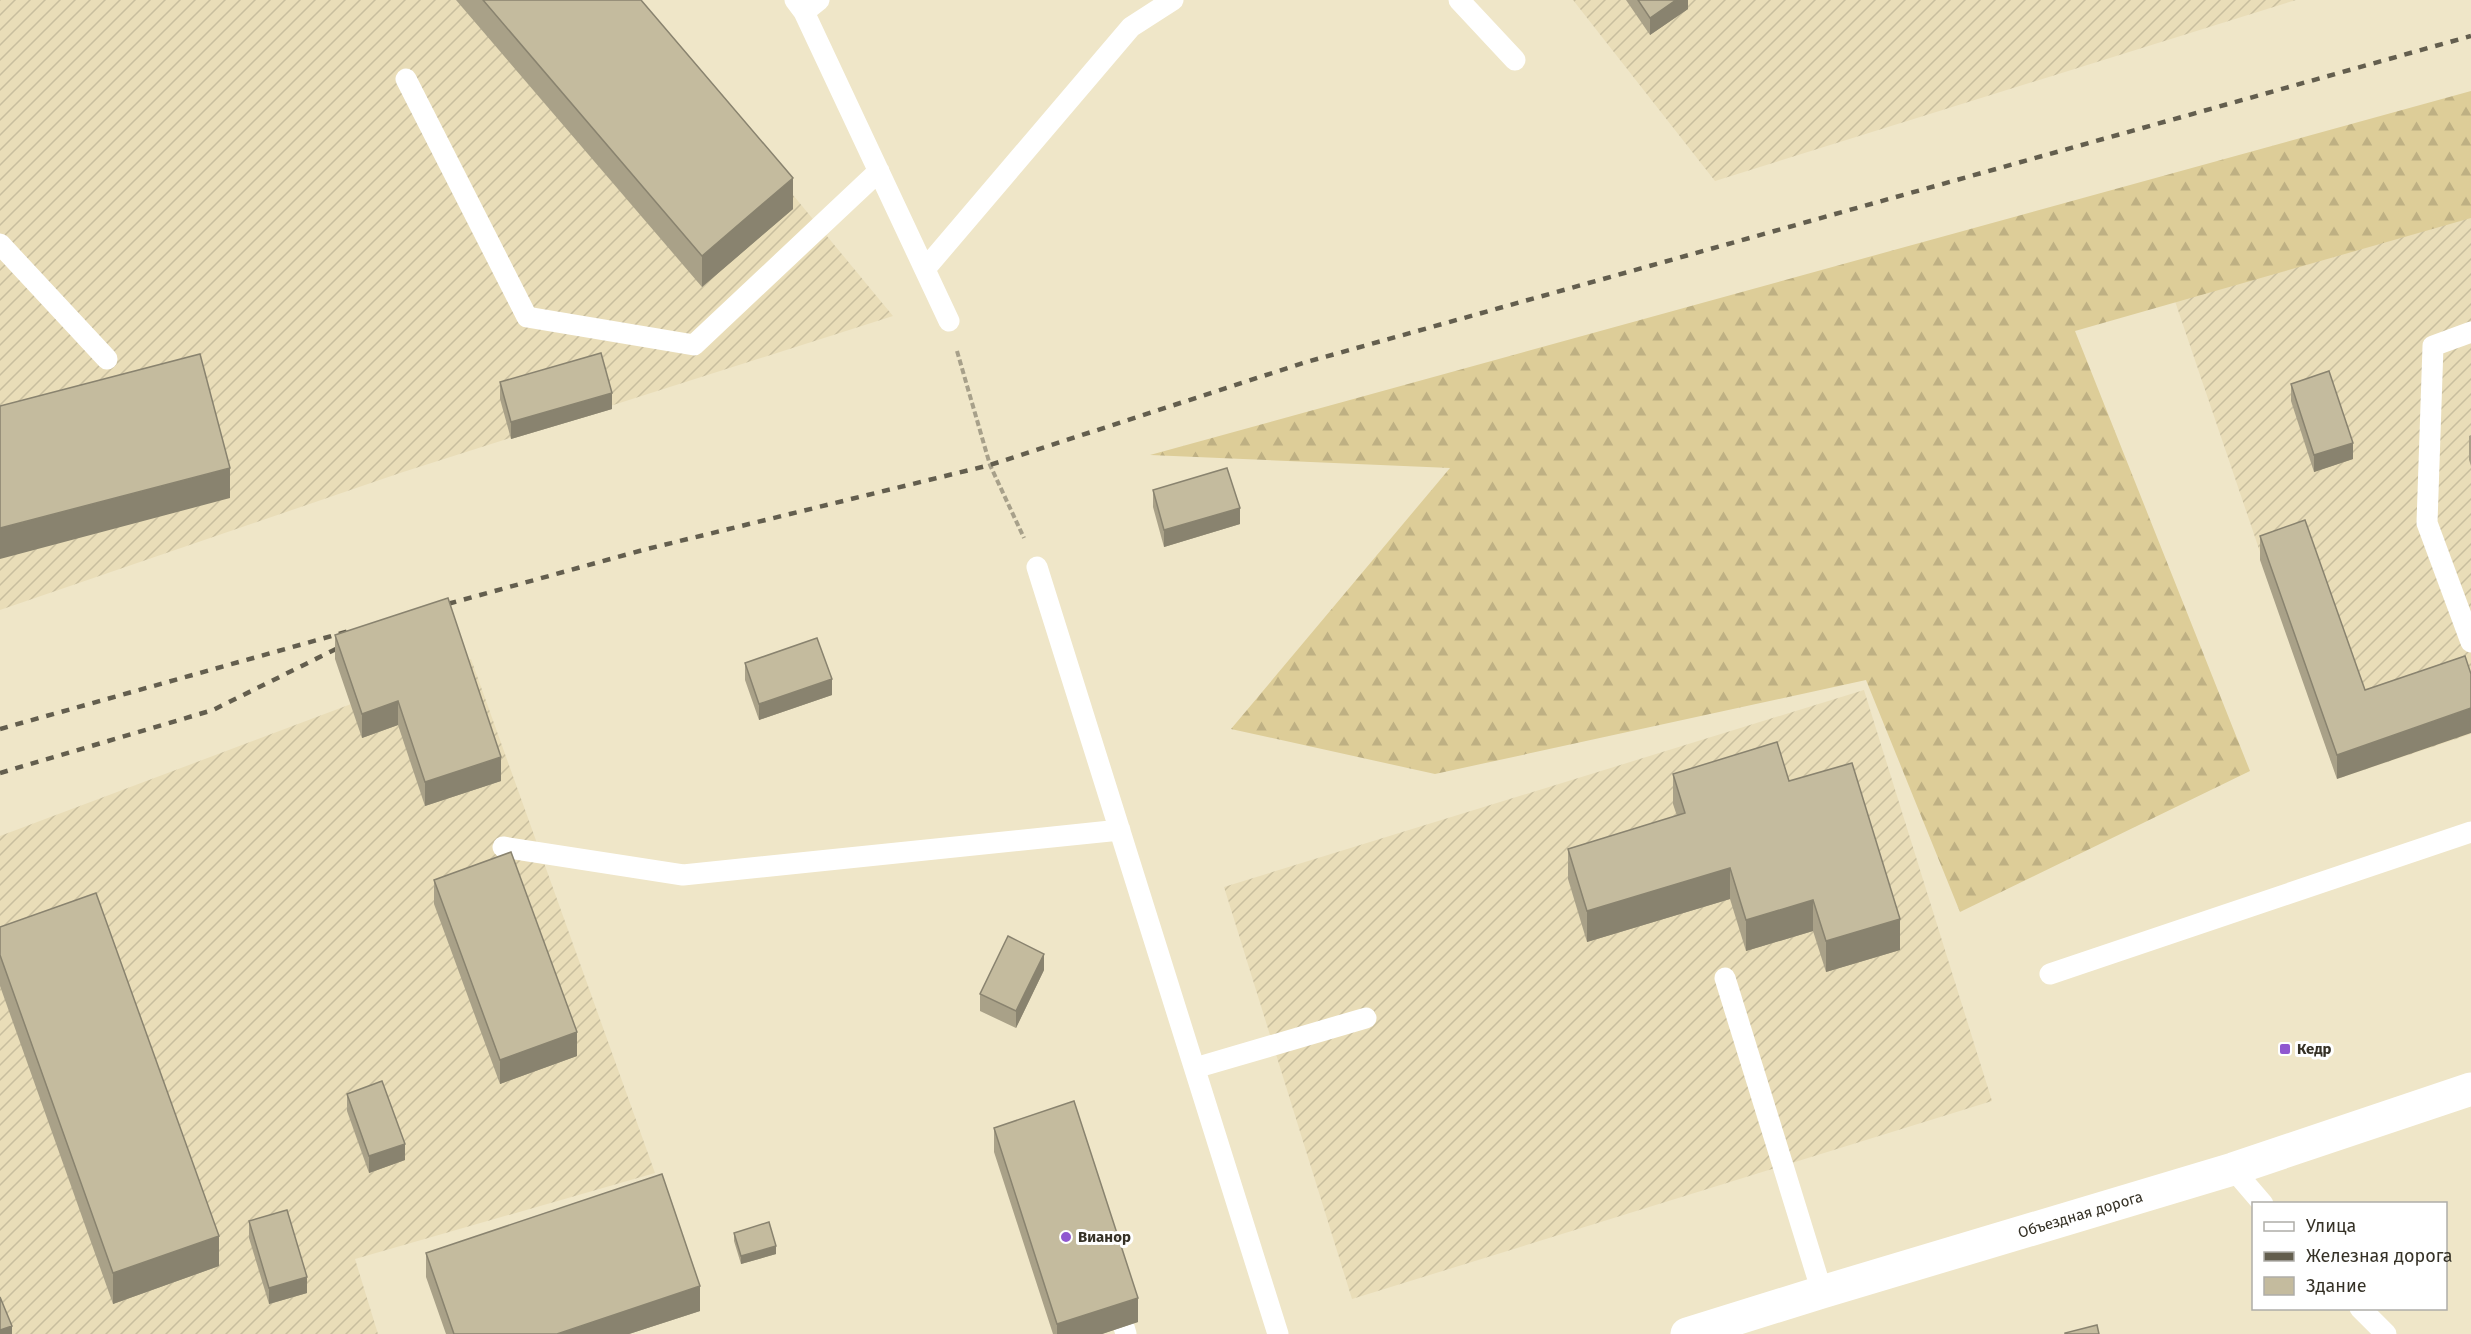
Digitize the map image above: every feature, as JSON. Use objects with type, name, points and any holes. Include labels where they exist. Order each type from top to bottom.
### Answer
[{"type":"main road","name":"Объездная дорога","points":[[1687,1334],[2233,1169],[2471,1089]]},
{"type":"lane","points":[[925,269],[1131,27],[1173,0]]},
{"type":"lane","points":[[1459,0],[1515,60]]},
{"type":"lane","points":[[806,3],[879,171],[949,321]]},
{"type":"lane","points":[[406,79],[527,317],[694,345],[879,171]]},
{"type":"lane","points":[[0,244],[107,358]]},
{"type":"lane","points":[[2471,332],[2433,346],[2427,523],[2471,642]]},
{"type":"lane","points":[[1037,567],[1278,1334]]},
{"type":"lane","points":[[503,847],[683,875],[1120,830]]},
{"type":"lane","points":[[2050,974],[2471,832]]},
{"type":"lane","points":[[1725,978],[1822,1292]]},
{"type":"lane","points":[[1195,1068],[1366,1018]]},
{"type":"lane","points":[[2233,1169],[2262,1202]]},
{"type":"lane","points":[[2362,1310],[2386,1334]]},
{"type":"path","points":[[949,321],[990,465],[1037,567]]},
{"type":"shaded area","points":[[0,0],[632,0],[893,316],[400,473],[0,610]]},
{"type":"shaded area","points":[[1573,0],[2296,0],[1715,181]]},
{"type":"shaded area","points":[[2471,177],[2471,734],[2337,779],[2160,257]]},
{"type":"shaded area","points":[[471,659],[655,1173],[355,1259],[378,1334],[0,1334],[0,836]]},
{"type":"shaded area","points":[[1864,690],[1992,1101],[1352,1299],[1224,887]]},
{"type":"green space","points":[[2471,91],[2471,218],[2075,331],[2250,771],[1960,912],[1866,680],[1435,774],[1231,729],[1450,468],[1150,455]]},
{"type":"building","points":[[483,0],[641,0],[793,178],[702,256]]},
{"type":"building","points":[[1638,0],[1676,0],[1650,18]]},
{"type":"building","points":[[601,353],[612,393],[511,422],[500,382]]},
{"type":"building","points":[[200,354],[230,468],[0,528],[0,406]]},
{"type":"building","points":[[2329,371],[2353,443],[2314,455],[2291,384]]},
{"type":"building","points":[[1227,468],[1240,508],[1164,530],[1153,490]]},
{"type":"building","points":[[2305,520],[2365,690],[2465,656],[2471,674],[2471,708],[2337,755],[2260,536]]},
{"type":"building","points":[[448,598],[501,757],[425,782],[398,701],[362,714],[335,635]]},
{"type":"building","points":[[817,638],[832,679],[759,704],[745,663]]},
{"type":"building","points":[[1777,742],[1789,781],[1852,763],[1900,919],[1826,941],[1813,900],[1746,920],[1730,868],[1587,911],[1568,849],[1685,813],[1673,774]]},
{"type":"building","points":[[511,852],[577,1032],[500,1060],[434,880]]},
{"type":"building","points":[[96,893],[219,1236],[113,1273],[0,955],[0,927]]},
{"type":"building","points":[[1008,936],[1044,954],[1016,1011],[980,994]]},
{"type":"building","points":[[382,1081],[405,1144],[369,1156],[347,1094]]},
{"type":"building","name":"Вианор","points":[[1074,1101],[1138,1298],[1057,1324],[994,1128]]},
{"type":"building","points":[[662,1174],[700,1286],[557,1334],[454,1334],[426,1253]]},
{"type":"building","points":[[287,1210],[307,1277],[269,1288],[249,1221]]},
{"type":"building","points":[[769,1222],[776,1246],[741,1256],[734,1233]]},
{"type":"building","points":[[0,1297],[12,1326],[0,1330]]},
{"type":"building","points":[[2097,1325],[2099,1334],[2065,1334],[2065,1333]]},
{"type":"railway","points":[[433,608],[643,550],[990,465],[1303,363],[2471,36]]},
{"type":"railway","points":[[0,729],[353,630]]},
{"type":"railway","points":[[0,773],[213,710],[350,642]]},
{"type":"place","name":"Кедр","points":[[2285,1049]]},
{"type":"place","name":"Вианор","points":[[1066,1237]]}]
